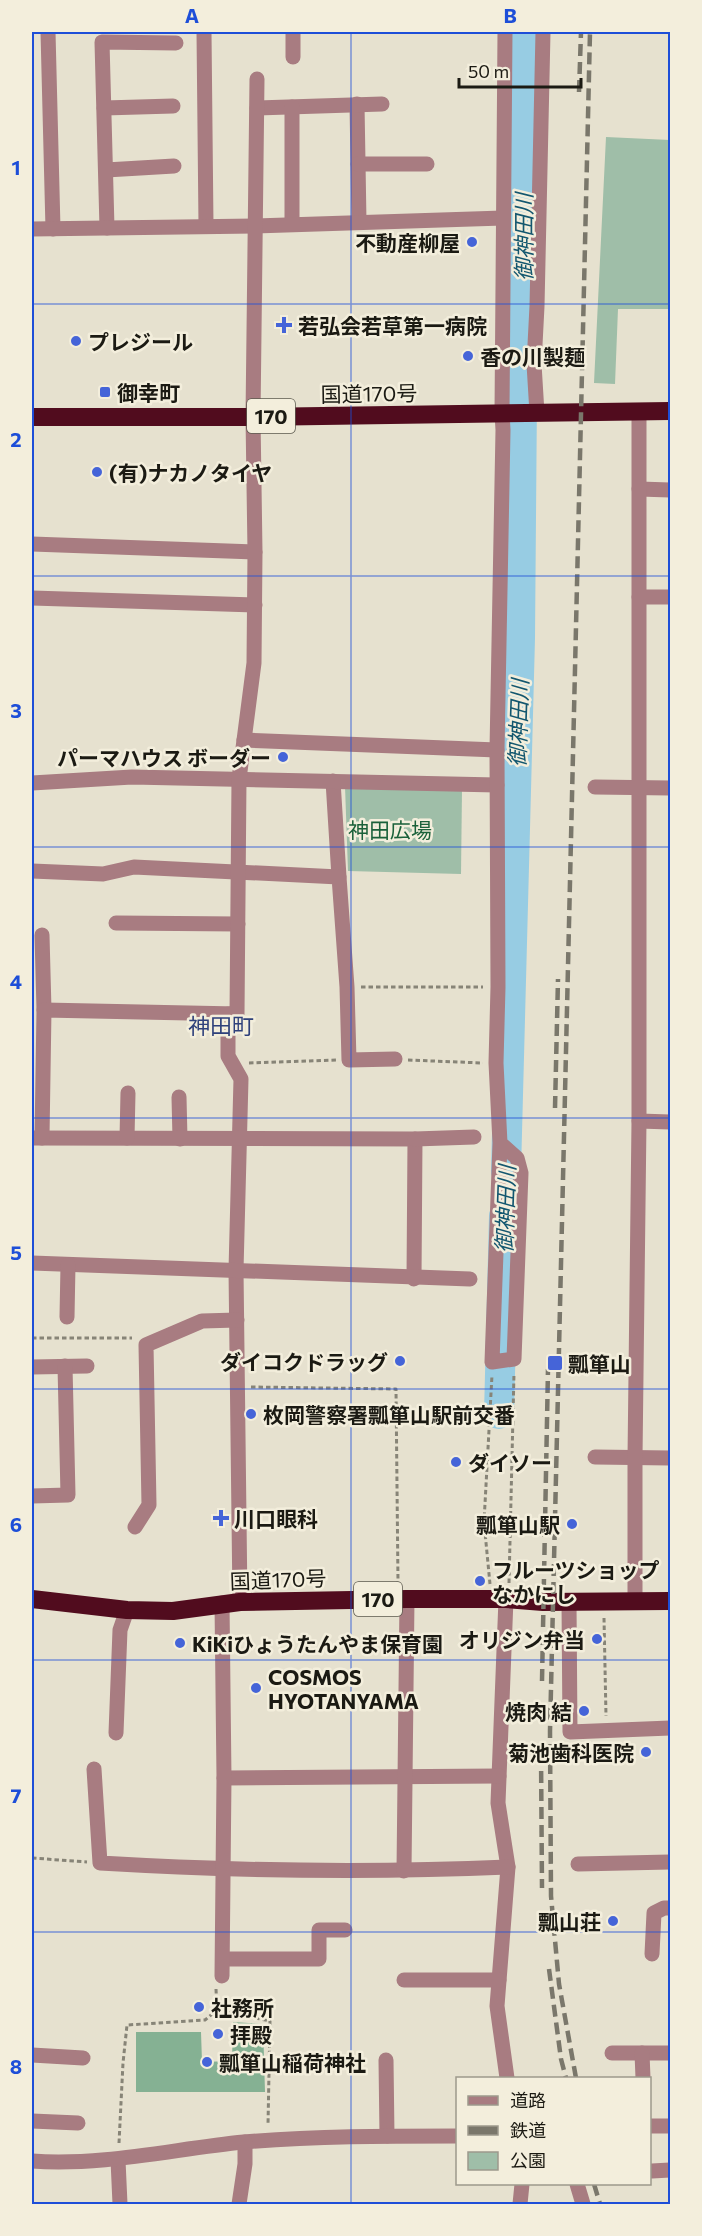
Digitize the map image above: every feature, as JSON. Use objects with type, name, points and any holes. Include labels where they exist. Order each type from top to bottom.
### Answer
[{"type":"highway","name":"国道170号","points":[[32,417],[253,417],[670,411]]},
{"type":"highway","name":"国道170号","points":[[32,1599],[127,1610],[173,1611],[226,1611],[507,1593],[569,1602],[670,1601]]},
{"type":"street","points":[[48,32],[53,229]]},
{"type":"street","points":[[204,32],[206,226]]},
{"type":"street","points":[[293,32],[293,57]]},
{"type":"street","points":[[502,1144],[517,1158],[521,1173],[513,1359],[493,1362],[502,1144],[497,1116],[496,1063],[497,750],[503,442],[506,413],[503,218],[505,32]]},
{"type":"street","points":[[534,413],[543,32]]},
{"type":"street","points":[[107,228],[102,42],[176,43]]},
{"type":"street","points":[[44,1010],[237,1014],[238,779],[254,663],[253,417],[257,79]]},
{"type":"street","points":[[257,108],[382,104]]},
{"type":"street","points":[[357,105],[359,222]]},
{"type":"street","points":[[104,108],[173,106]]},
{"type":"street","points":[[292,106],[292,225]]},
{"type":"street","points":[[358,164],[427,164]]},
{"type":"street","points":[[106,170],[174,166]]},
{"type":"street","points":[[32,229],[255,226],[503,218]]},
{"type":"street","points":[[635,1602],[639,1121],[639,412]]},
{"type":"street","points":[[639,489],[670,490]]},
{"type":"street","points":[[32,544],[255,552]]},
{"type":"street","points":[[639,597],[670,597]]},
{"type":"street","points":[[32,598],[255,605]]},
{"type":"street","points":[[244,740],[497,750]]},
{"type":"street","points":[[32,783],[132,777],[497,785]]},
{"type":"street","points":[[333,781],[347,987],[349,1060],[394,1059]]},
{"type":"street","points":[[595,787],[670,788]]},
{"type":"street","points":[[32,871],[103,874],[134,867],[339,878]]},
{"type":"street","points":[[116,922],[237,924]]},
{"type":"street","points":[[42,935],[44,1010],[37,1138],[415,1139],[474,1137]]},
{"type":"street","points":[[222,1976],[226,1611],[237,1386],[236,1270],[241,1079],[228,1056],[228,1014]]},
{"type":"street","points":[[127,1138],[128,1093]]},
{"type":"street","points":[[179,1097],[180,1138]]},
{"type":"street","points":[[639,1121],[670,1122]]},
{"type":"street","points":[[414,1279],[415,1139]]},
{"type":"street","points":[[32,1263],[414,1279],[470,1279]]},
{"type":"street","points":[[67,1317],[69,1265]]},
{"type":"street","points":[[135,1527],[149,1505],[146,1346],[202,1321],[237,1320]]},
{"type":"street","points":[[32,1496],[68,1496],[64,1366]]},
{"type":"street","points":[[32,1367],[87,1366]]},
{"type":"street","points":[[595,1457],[670,1458]]},
{"type":"street","points":[[507,1593],[498,1803],[508,1867],[498,2006],[507,2077]]},
{"type":"street","points":[[403,1599],[404,1871]]},
{"type":"street","points":[[569,1602],[570,1732],[670,1728]]},
{"type":"street","points":[[117,1733],[120,1630],[127,1610]]},
{"type":"street","points":[[94,1769],[100,1863],[222,1870],[404,1871],[508,1867]]},
{"type":"street","points":[[224,1778],[499,1776]]},
{"type":"street","points":[[578,1864],[670,1862]]},
{"type":"street","points":[[652,1954],[654,1913],[670,1908]]},
{"type":"street","points":[[223,1959],[319,1959],[319,1930],[345,1930]]},
{"type":"street","points":[[404,1980],[500,1980]]},
{"type":"street","points":[[612,2053],[670,2053]]},
{"type":"street","points":[[642,2053],[643,2077]]},
{"type":"street","points":[[32,2055],[83,2058]]},
{"type":"street","points":[[386,2060],[387,2136]]},
{"type":"street","points":[[32,2121],[78,2123]]},
{"type":"street","points":[[651,2126],[670,2126]]},
{"type":"street","points":[[32,2161],[63,2163],[118,2160],[245,2142],[387,2136],[456,2136]]},
{"type":"street","points":[[239,2205],[245,2164],[245,2142]]},
{"type":"street","points":[[118,2160],[120,2205]]},
{"type":"street","points":[[652,2171],[670,2170]]},
{"type":"street","points":[[520,2205],[522,2185]]},
{"type":"street","points":[[577,2185],[583,2205]]},
{"type":"path","points":[[347,987],[492,987]]},
{"type":"path","points":[[394,1059],[490,1063]]},
{"type":"path","points":[[233,1064],[349,1060]]},
{"type":"path","points":[[32,1338],[135,1338]]},
{"type":"path","points":[[507,1593],[513,1359]]},
{"type":"path","points":[[493,1362],[484,1522],[490,1586],[504,1587],[507,1593]]},
{"type":"path","points":[[237,1386],[396,1389],[403,1599]]},
{"type":"path","points":[[604,1602],[606,1730]]},
{"type":"path","points":[[32,1858],[100,1863]]},
{"type":"path","points":[[217,2010],[216,1983],[222,1976]]},
{"type":"path","points":[[217,2010],[270,2021],[268,2142]]},
{"type":"path","points":[[118,2160],[127,2025],[205,2020],[217,2010]]},
{"type":"green space","points":[[606,137],[670,140],[670,309],[618,309],[615,384],[594,383]]},
{"type":"green space","name":"神田広場","points":[[345,786],[462,789],[461,874],[348,871]]},
{"type":"green space","points":[[233,2022],[263,2024],[265,2092],[136,2092],[136,2032],[201,2032],[202,2062],[232,2061]]},
{"type":"waterway","name":"御神田川","points":[[506,1171],[520,638],[525,32]]},
{"type":"waterway","name":"御神田川","points":[[499,1414],[504,1216]]},
{"type":"railway","points":[[579,92],[581,32]]},
{"type":"railway","points":[[576,2077],[559,1984],[551,1896],[550,1731],[590,32]]},
{"type":"railway","points":[[555,1108],[558,979]]},
{"type":"railway","points":[[542,1681],[548,1369]]},
{"type":"railway","points":[[541,1753],[542,1888]]},
{"type":"railway","points":[[549,1969],[561,2059],[566,2077]]},
{"type":"railway","points":[[594,2185],[600,2204]]},
{"type":"place","name":"不動産柳屋","points":[[472,242]]},
{"type":"place","name":"若弘会若草第一病院","points":[[284,325]]},
{"type":"place","name":"プレジール","points":[[76,341]]},
{"type":"place","name":"香の川製麺","points":[[468,356]]},
{"type":"place","name":"御幸町","points":[[105,392]]},
{"type":"place","name":"(有)ナカノタイヤ","points":[[97,472]]},
{"type":"place","name":"パーマハウス ボーダー","points":[[283,757]]},
{"type":"place","name":"ダイコクドラッグ","points":[[400,1361]]},
{"type":"place","name":"瓢箪山","points":[[555,1363]]},
{"type":"place","name":"枚岡警察署瓢箪山駅前交番","points":[[251,1414]]},
{"type":"place","name":"ダイソー","points":[[456,1462]]},
{"type":"place","name":"川口眼科","points":[[221,1518]]},
{"type":"place","name":"瓢箪山駅","points":[[572,1524]]},
{"type":"place","name":"フルーツショップ なかにし","points":[[480,1581]]},
{"type":"place","name":"オリジン弁当","points":[[597,1639]]},
{"type":"place","name":"KiKiひょうたんやま保育園","points":[[180,1643]]},
{"type":"place","name":"COSMOS HYOTANYAMA","points":[[256,1688]]},
{"type":"place","name":"焼肉 結","points":[[584,1711]]},
{"type":"place","name":"菊池歯科医院","points":[[646,1752]]},
{"type":"place","name":"瓢山荘","points":[[613,1921]]},
{"type":"place","name":"社務所","points":[[199,2007]]},
{"type":"place","name":"拝殿","points":[[218,2034]]},
{"type":"place","name":"瓢箪山稲荷神社","points":[[207,2062]]},
{"type":"district","name":"神田町","points":[[221,1025]]}]
